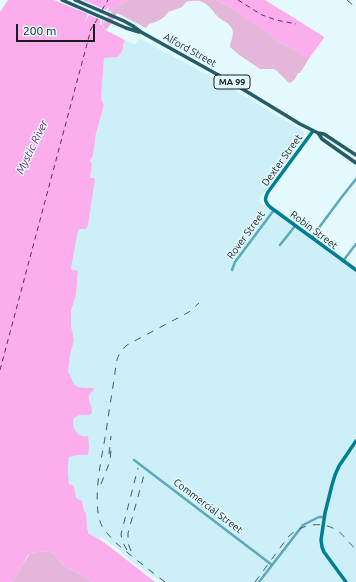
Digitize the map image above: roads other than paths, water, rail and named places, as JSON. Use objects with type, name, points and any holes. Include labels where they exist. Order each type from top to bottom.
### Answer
[{"type":"main road","name":"Alford Street","points":[[62,0],[122,26],[140,32],[231,82],[313,131]]},
{"type":"main road","name":"Alford Street","points":[[75,0],[124,21],[140,32]]},
{"type":"main road","name":"MA 99","points":[[313,131],[324,134],[356,155]]},
{"type":"main road","name":"MA 99","points":[[318,133],[322,139],[356,163]]},
{"type":"street","name":"Dexter Street","points":[[265,200],[268,192],[313,131]]},
{"type":"street","points":[[312,238],[356,179]]},
{"type":"street","name":"Robin Street","points":[[265,200],[274,210],[356,270]]},
{"type":"street","name":"Rover Street","points":[[232,270],[235,262],[274,210]]},
{"type":"street","points":[[280,245],[295,226]]},
{"type":"street","points":[[343,261],[356,244]]},
{"type":"street","points":[[346,582],[324,552],[321,540],[324,517],[335,475],[356,441]]},
{"type":"street","name":"Commercial Street","points":[[134,460],[272,565]]},
{"type":"street","points":[[259,582],[303,525],[319,517],[324,517]]},
{"type":"water","name":"Mystic River","points":[[8,0],[129,0],[115,7],[108,13],[104,21],[103,27],[107,31],[125,41],[123,49],[118,57],[104,58],[101,99],[104,105],[96,133],[93,156],[90,160],[92,164],[90,178],[95,179],[88,225],[86,229],[78,230],[71,269],[78,271],[76,295],[71,311],[71,327],[74,340],[68,371],[74,384],[78,387],[93,388],[94,390],[89,394],[92,413],[89,415],[79,415],[74,418],[73,423],[74,428],[79,435],[86,437],[88,435],[88,455],[69,457],[68,474],[69,484],[74,486],[76,498],[82,501],[84,511],[86,513],[88,533],[107,544],[158,582],[93,582],[65,567],[53,553],[47,551],[31,553],[27,556],[12,582],[0,582],[0,12]]},
{"type":"water","points":[[217,0],[265,0],[324,38],[310,57],[303,57],[294,49],[282,44],[230,7]]},
{"type":"railway","points":[[347,0],[356,8]]},
{"type":"railway","points":[[165,582],[115,542],[104,530],[99,519],[97,507],[98,481],[116,362],[119,354],[127,345],[189,312],[199,303]]},
{"type":"railway","points":[[109,454],[111,436]]},
{"type":"railway","points":[[101,484],[110,461],[111,450]]},
{"type":"railway","points":[[127,550],[122,541],[121,534],[138,468]]},
{"type":"railway","points":[[131,551],[128,543],[128,533],[144,475]]},
{"type":"railway","points":[[255,582],[288,537],[305,526],[325,525],[332,528],[338,531],[356,549]]}]
